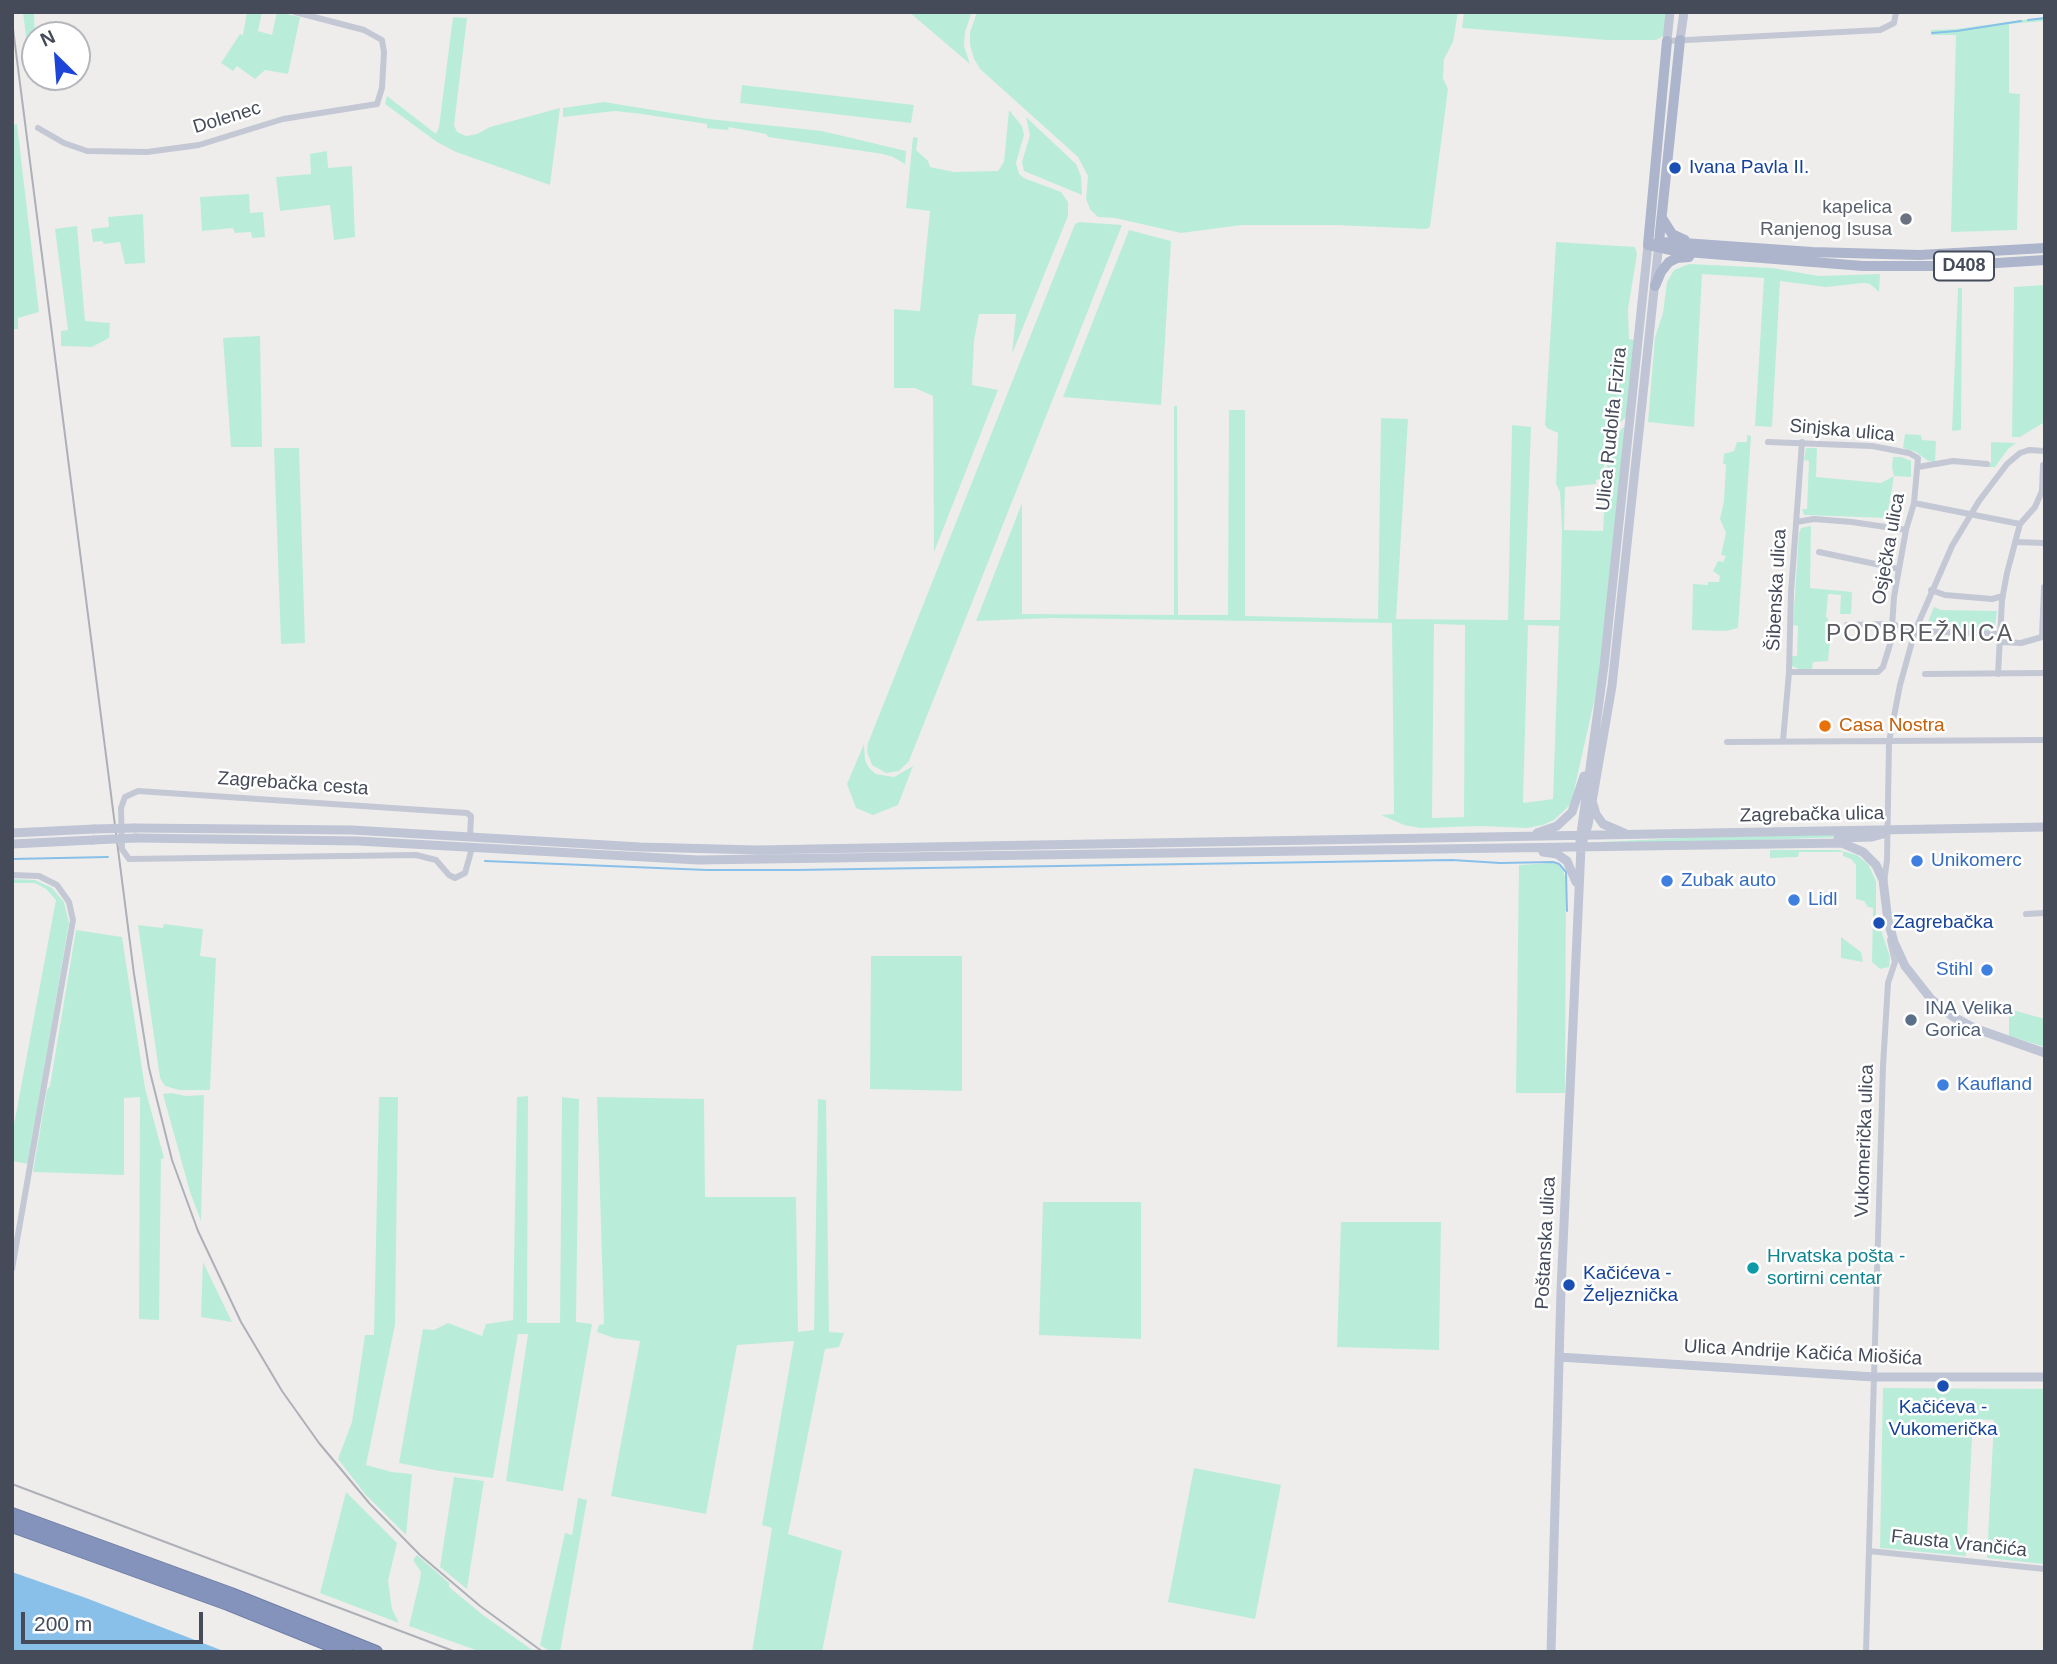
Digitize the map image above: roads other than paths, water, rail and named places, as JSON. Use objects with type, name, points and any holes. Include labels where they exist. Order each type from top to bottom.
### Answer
[{"type":"highway","points":[[12,1514],[231,1594],[376,1652]]},
{"type":"highway","points":[[12,1525],[228,1604],[347,1652]]},
{"type":"main road","name":"Ulica Rudolfa Fizira","points":[[1583,836],[1617,545],[1670,12]]},
{"type":"main road","name":"Ulica Rudolfa Fizira","points":[[1583,836],[1593,799],[1612,686],[1684,12]]},
{"type":"main road","points":[[1662,217],[1674,236],[1709,249]]},
{"type":"main road","name":"D408","points":[[1648,245],[1919,255],[2045,248]]},
{"type":"main road","points":[[1655,286],[1664,268],[1671,261],[1709,249]]},
{"type":"main road","name":"D408","points":[[1709,249],[1820,264],[1896,267],[2045,260]]},
{"type":"main road","points":[[1521,837],[1551,829],[1566,819],[1576,805],[1583,777],[1591,762]]},
{"type":"main road","points":[[1593,799],[1596,814],[1603,824],[1612,830],[1634,835]]},
{"type":"main road","name":"Zagrebačka ulica","points":[[470,836],[640,847],[757,850],[2045,827]]},
{"type":"main road","points":[[12,833],[135,828],[312,828],[470,836]]},
{"type":"main road","points":[[1802,843],[1831,838],[1872,838],[1887,831]]},
{"type":"main road","name":"Poštanska ulica","points":[[1550,1652],[1559,1357],[1578,895],[1583,836]]},
{"type":"main road","points":[[12,844],[136,838],[310,839],[668,860],[758,861],[1521,848],[1552,853],[1563,858],[1573,870],[1578,895]]},
{"type":"main road","name":"Zagrebačka ulica","points":[[1521,848],[1842,843],[1859,849],[1876,865],[1884,885]]},
{"type":"main road","points":[[1884,885],[1889,928],[1905,966],[1917,983],[1940,1007],[1974,1028],[2045,1053]]},
{"type":"main road","name":"Ulica Andrije Kačića Miošića","points":[[1559,1357],[1874,1377],[2045,1377]]},
{"type":"street","name":"Dolenec","points":[[38,128],[75,148],[98,153],[147,152],[199,145],[283,119],[377,104],[381,97],[384,52],[382,40],[375,34],[295,12]]},
{"type":"street","points":[[1667,41],[1880,30],[1894,23],[1896,12]]},
{"type":"street","name":"Sinjska ulica","points":[[1768,442],[1872,446],[1909,453],[1918,458],[1918,467]]},
{"type":"street","name":"Šibenska ulica","points":[[1783,741],[1790,672],[1791,591],[1802,442]]},
{"type":"street","points":[[1884,885],[1887,860],[1889,742],[1900,685],[1915,631],[1952,545],[1979,501],[2015,456],[2024,451],[2045,451]]},
{"type":"street","points":[[1918,467],[1953,461],[1987,464]]},
{"type":"street","points":[[1998,674],[2003,596],[2020,524],[2035,507],[2042,491],[2043,465]]},
{"type":"street","name":"Osječka ulica","points":[[1790,672],[1878,672],[1883,667],[1891,641],[1899,569],[1914,503],[1918,467]]},
{"type":"street","points":[[1914,503],[2020,524]]},
{"type":"street","points":[[2035,507],[2045,508]]},
{"type":"street","points":[[1796,522],[1814,519],[1906,530]]},
{"type":"street","points":[[2015,542],[2045,543]]},
{"type":"street","points":[[1819,552],[1899,569]]},
{"type":"street","points":[[1847,625],[1892,624],[1915,631],[2001,638],[2021,643],[2042,637],[2044,587]]},
{"type":"street","points":[[1931,590],[1945,595],[1992,599],[2003,596]]},
{"type":"street","points":[[1925,674],[2045,673]]},
{"type":"street","points":[[1727,742],[2045,740]]},
{"type":"street","name":"Zagrebačka cesta","points":[[470,836],[472,822],[467,813],[138,791],[125,797],[121,808],[122,849],[129,859],[416,855],[436,860],[455,878],[465,873],[472,848]]},
{"type":"street","points":[[12,875],[39,876],[52,881],[66,897],[73,920],[12,1269]]},
{"type":"street","points":[[2026,914],[2045,913]]},
{"type":"street","name":"Vukomerička ulica","points":[[1866,1652],[1883,1066],[1890,976],[1895,962],[1889,928]]},
{"type":"street","name":"Fausta Vrančića","points":[[1869,1551],[2045,1569]]},
{"type":"water","points":[[12,1572],[86,1598],[226,1652],[12,1652]]},
{"type":"waterway","points":[[2028,20],[2045,18]]},
{"type":"waterway","points":[[1932,33],[2021,21]]},
{"type":"waterway","points":[[12,859],[108,857]]},
{"type":"waterway","points":[[485,861],[707,870],[1452,860],[1553,862],[1566,872],[1567,911]]},
{"type":"railway","points":[[12,21],[134,974],[149,1068],[172,1160],[198,1231],[241,1322],[282,1391],[319,1443],[370,1504],[420,1555],[480,1606],[543,1652]]},
{"type":"railway","points":[[12,1484],[456,1652]]},
{"type":"place","name":"Ivana Pavla II.","points":[[1675,168]]},
{"type":"place","name":"kapelica Ranjenog Isusa","points":[[1906,219]]},
{"type":"place","name":"Casa Nostra","points":[[1825,726]]},
{"type":"place","name":"Unikomerc","points":[[1917,861]]},
{"type":"place","name":"Zubak auto","points":[[1667,881]]},
{"type":"place","name":"Lidl","points":[[1794,900]]},
{"type":"place","name":"Zagrebačka","points":[[1879,923]]},
{"type":"place","name":"Stihl","points":[[1987,970]]},
{"type":"place","name":"INA Velika Gorica","points":[[1911,1020]]},
{"type":"place","name":"Kaufland","points":[[1943,1085]]},
{"type":"place","name":"Hrvatska pošta - sortirni centar","points":[[1753,1268]]},
{"type":"place","name":"Kačićeva - Željeznička","points":[[1569,1285]]},
{"type":"place","name":"Kačićeva - Vukomerička","points":[[1943,1386]]},
{"type":"district","name":"PODBREŽNICA","points":[[1920,635]]}]
